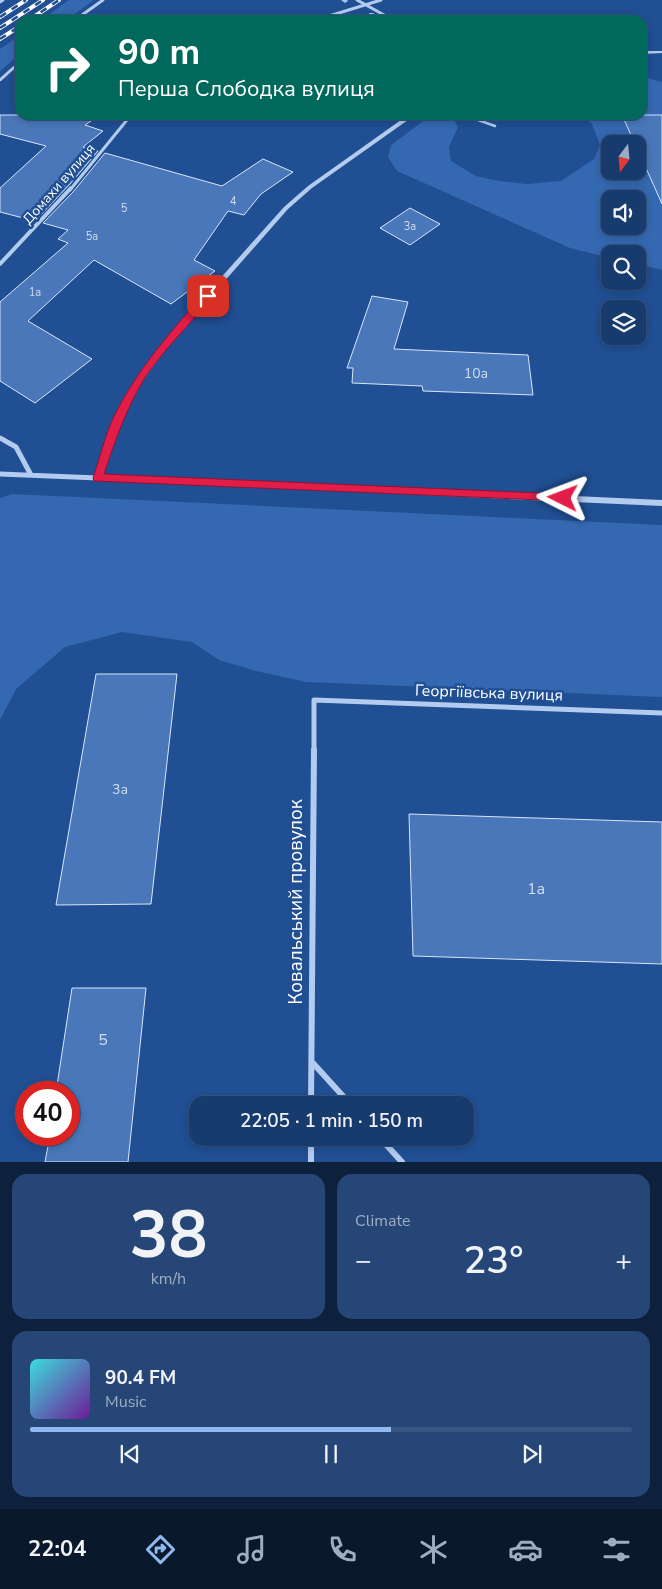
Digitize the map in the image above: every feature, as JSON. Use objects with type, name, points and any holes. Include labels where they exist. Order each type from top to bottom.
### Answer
[{"type":"street","points":[[82,15],[103,0]]},
{"type":"street","points":[[356,0],[384,15]]},
{"type":"street","points":[[332,15],[381,0]]},
{"type":"street","points":[[647,53],[662,52]]},
{"type":"street","points":[[0,80],[15,66]]},
{"type":"street","name":"Домахи вулиця","points":[[0,264],[79,180],[127,120]]},
{"type":"street","points":[[98,478],[118,418],[141,377],[169,340],[286,208],[310,188],[405,120]]},
{"type":"street","points":[[0,438],[16,447],[31,475]]},
{"type":"street","points":[[0,474],[662,503]]},
{"type":"street","name":"Георгіївська вулиця","points":[[314,700],[662,713]]},
{"type":"street","name":"Ковальський провулок","points":[[311,1096],[314,700]]},
{"type":"street","points":[[312,1062],[343,1096]]},
{"type":"street","points":[[311,1146],[311,1162]]},
{"type":"street","points":[[387,1146],[402,1162]]},
{"type":"lane","points":[[478,120],[495,126]]},
{"type":"shaded area","points":[[69,0],[94,0],[73,15],[48,15]]},
{"type":"shaded area","points":[[15,38],[15,58],[0,71],[0,49]]},
{"type":"shaded area","points":[[647,78],[662,82],[662,270],[646,266],[646,245],[601,245],[601,256],[570,248],[397,171],[388,157],[391,145],[425,120],[454,120],[458,127],[449,147],[451,161],[476,176],[499,181],[527,184],[561,181],[594,159],[600,145],[592,124],[588,120],[647,120]]},
{"type":"shaded area","points":[[13,494],[662,525],[662,697],[306,682],[256,671],[219,660],[192,642],[122,632],[65,647],[16,689],[0,720],[0,498]]},
{"type":"building","points":[[0,115],[15,115],[15,120],[92,120],[85,125],[103,131],[83,147],[98,151],[35,221],[0,212],[0,188],[46,146],[0,134]]},
{"type":"building","points":[[647,115],[662,115],[662,204],[646,168],[646,135],[631,135],[624,120],[647,120]]},
{"type":"building","points":[[105,153],[222,186],[263,159],[293,172],[261,194],[244,215],[228,211],[194,260],[215,271],[171,304],[94,260],[28,321],[92,359],[35,403],[0,381],[0,302],[68,243],[58,239],[68,230],[43,223],[73,192]]},
{"type":"building","points":[[410,208],[440,224],[410,245],[380,228]]},
{"type":"building","points":[[372,296],[408,302],[394,349],[528,355],[533,395],[423,391],[422,386],[352,383],[353,368],[347,368]]},
{"type":"building","points":[[96,674],[177,674],[151,904],[56,905]]},
{"type":"building","points":[[409,814],[662,822],[662,964],[413,956]]},
{"type":"building","points":[[72,988],[146,988],[128,1162],[45,1162],[48,1146],[80,1146],[80,1081],[58,1081]]},
{"type":"railway","points":[[0,17],[26,0]]},
{"type":"railway","points":[[20,15],[43,0]]},
{"type":"railway","points":[[36,15],[59,0]]},
{"type":"railway","points":[[0,28],[15,18]]},
{"type":"railway","points":[[0,39],[15,29]]},
{"type":"route","points":[[208,296],[169,340],[141,377],[118,418],[98,478],[563,498]]}]
